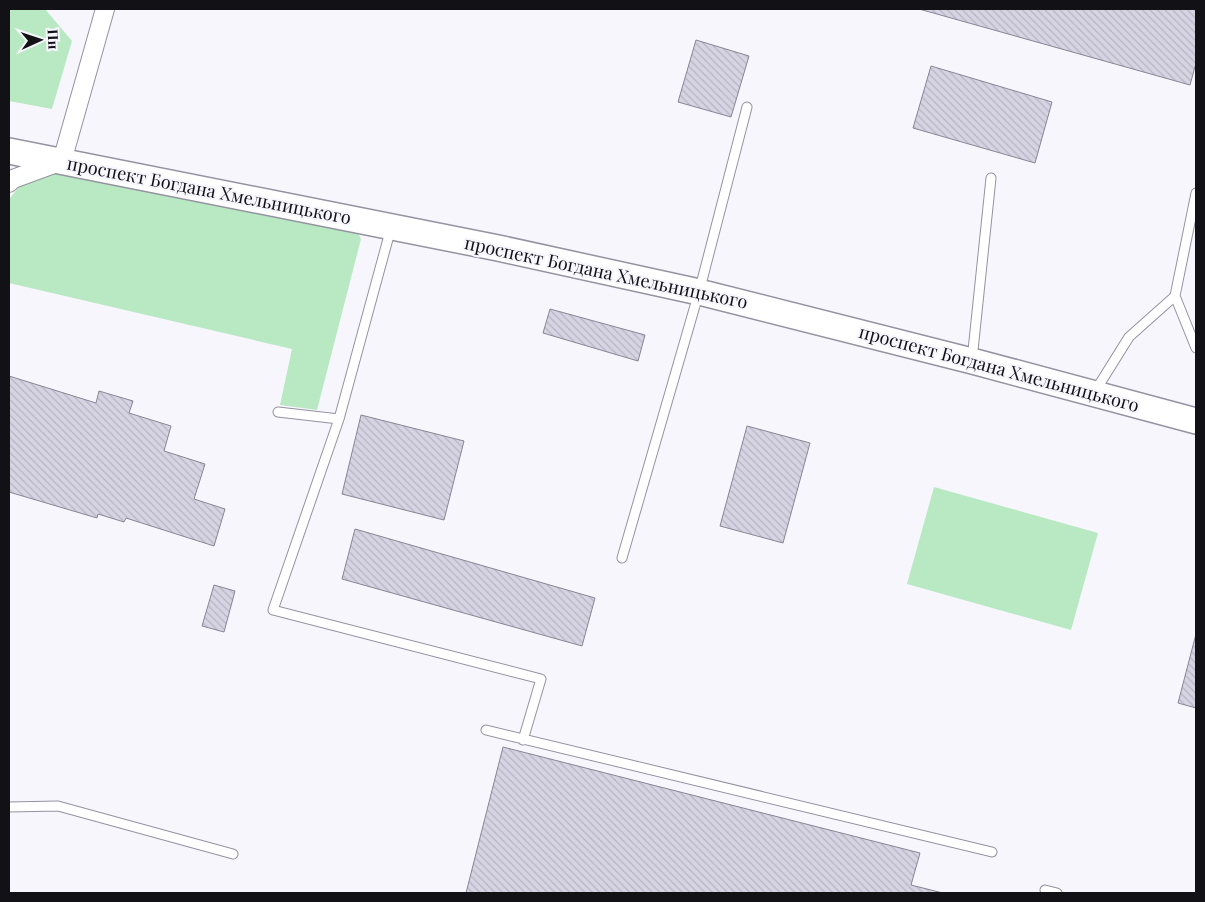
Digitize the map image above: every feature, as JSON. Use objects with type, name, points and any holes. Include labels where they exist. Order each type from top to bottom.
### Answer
[{"type":"main road","name":"проспект Богдана Хмельницького","points":[[9,151],[498,248],[699,292],[972,361],[1196,421]]},
{"type":"street","points":[[9,183],[13,179],[62,161],[105,9]]},
{"type":"lane","points":[[622,558],[699,292],[747,107]]},
{"type":"lane","points":[[972,361],[991,178]]},
{"type":"lane","points":[[1196,193],[1175,296],[1196,348]]},
{"type":"lane","points":[[391,228],[339,419],[273,610],[541,679],[523,740]]},
{"type":"lane","points":[[1093,394],[1129,337],[1175,296]]},
{"type":"lane","points":[[278,412],[339,419]]},
{"type":"lane","points":[[486,730],[992,852]]},
{"type":"lane","points":[[9,807],[58,806],[233,854]]},
{"type":"lane","points":[[1045,890],[1058,893]]},
{"type":"green space","points":[[9,9],[45,9],[72,41],[52,109],[9,101]]},
{"type":"green space","points":[[64,171],[354,225],[361,239],[317,410],[280,405],[292,349],[9,283],[9,199],[21,185]]},
{"type":"green space","points":[[934,487],[1098,533],[1071,630],[907,584]]},
{"type":"building","points":[[919,9],[1196,9],[1196,63],[1190,85]]},
{"type":"building","points":[[696,40],[749,56],[731,117],[678,102]]},
{"type":"building","points":[[931,66],[1052,102],[1035,163],[913,128]]},
{"type":"building","points":[[550,309],[645,335],[638,361],[543,333]]},
{"type":"building","points":[[9,376],[96,403],[99,391],[133,401],[129,413],[171,426],[164,451],[205,464],[194,499],[225,509],[214,546],[126,518],[124,522],[98,514],[97,518],[9,492]]},
{"type":"building","points":[[361,415],[464,441],[444,520],[342,494]]},
{"type":"building","points":[[747,426],[810,443],[783,543],[720,526]]},
{"type":"building","points":[[355,529],[595,598],[582,646],[342,579]]},
{"type":"building","points":[[214,585],[235,591],[224,632],[202,626]]},
{"type":"building","points":[[1196,634],[1196,708],[1178,703]]},
{"type":"building","points":[[503,747],[920,853],[911,885],[943,893],[466,893]]}]
